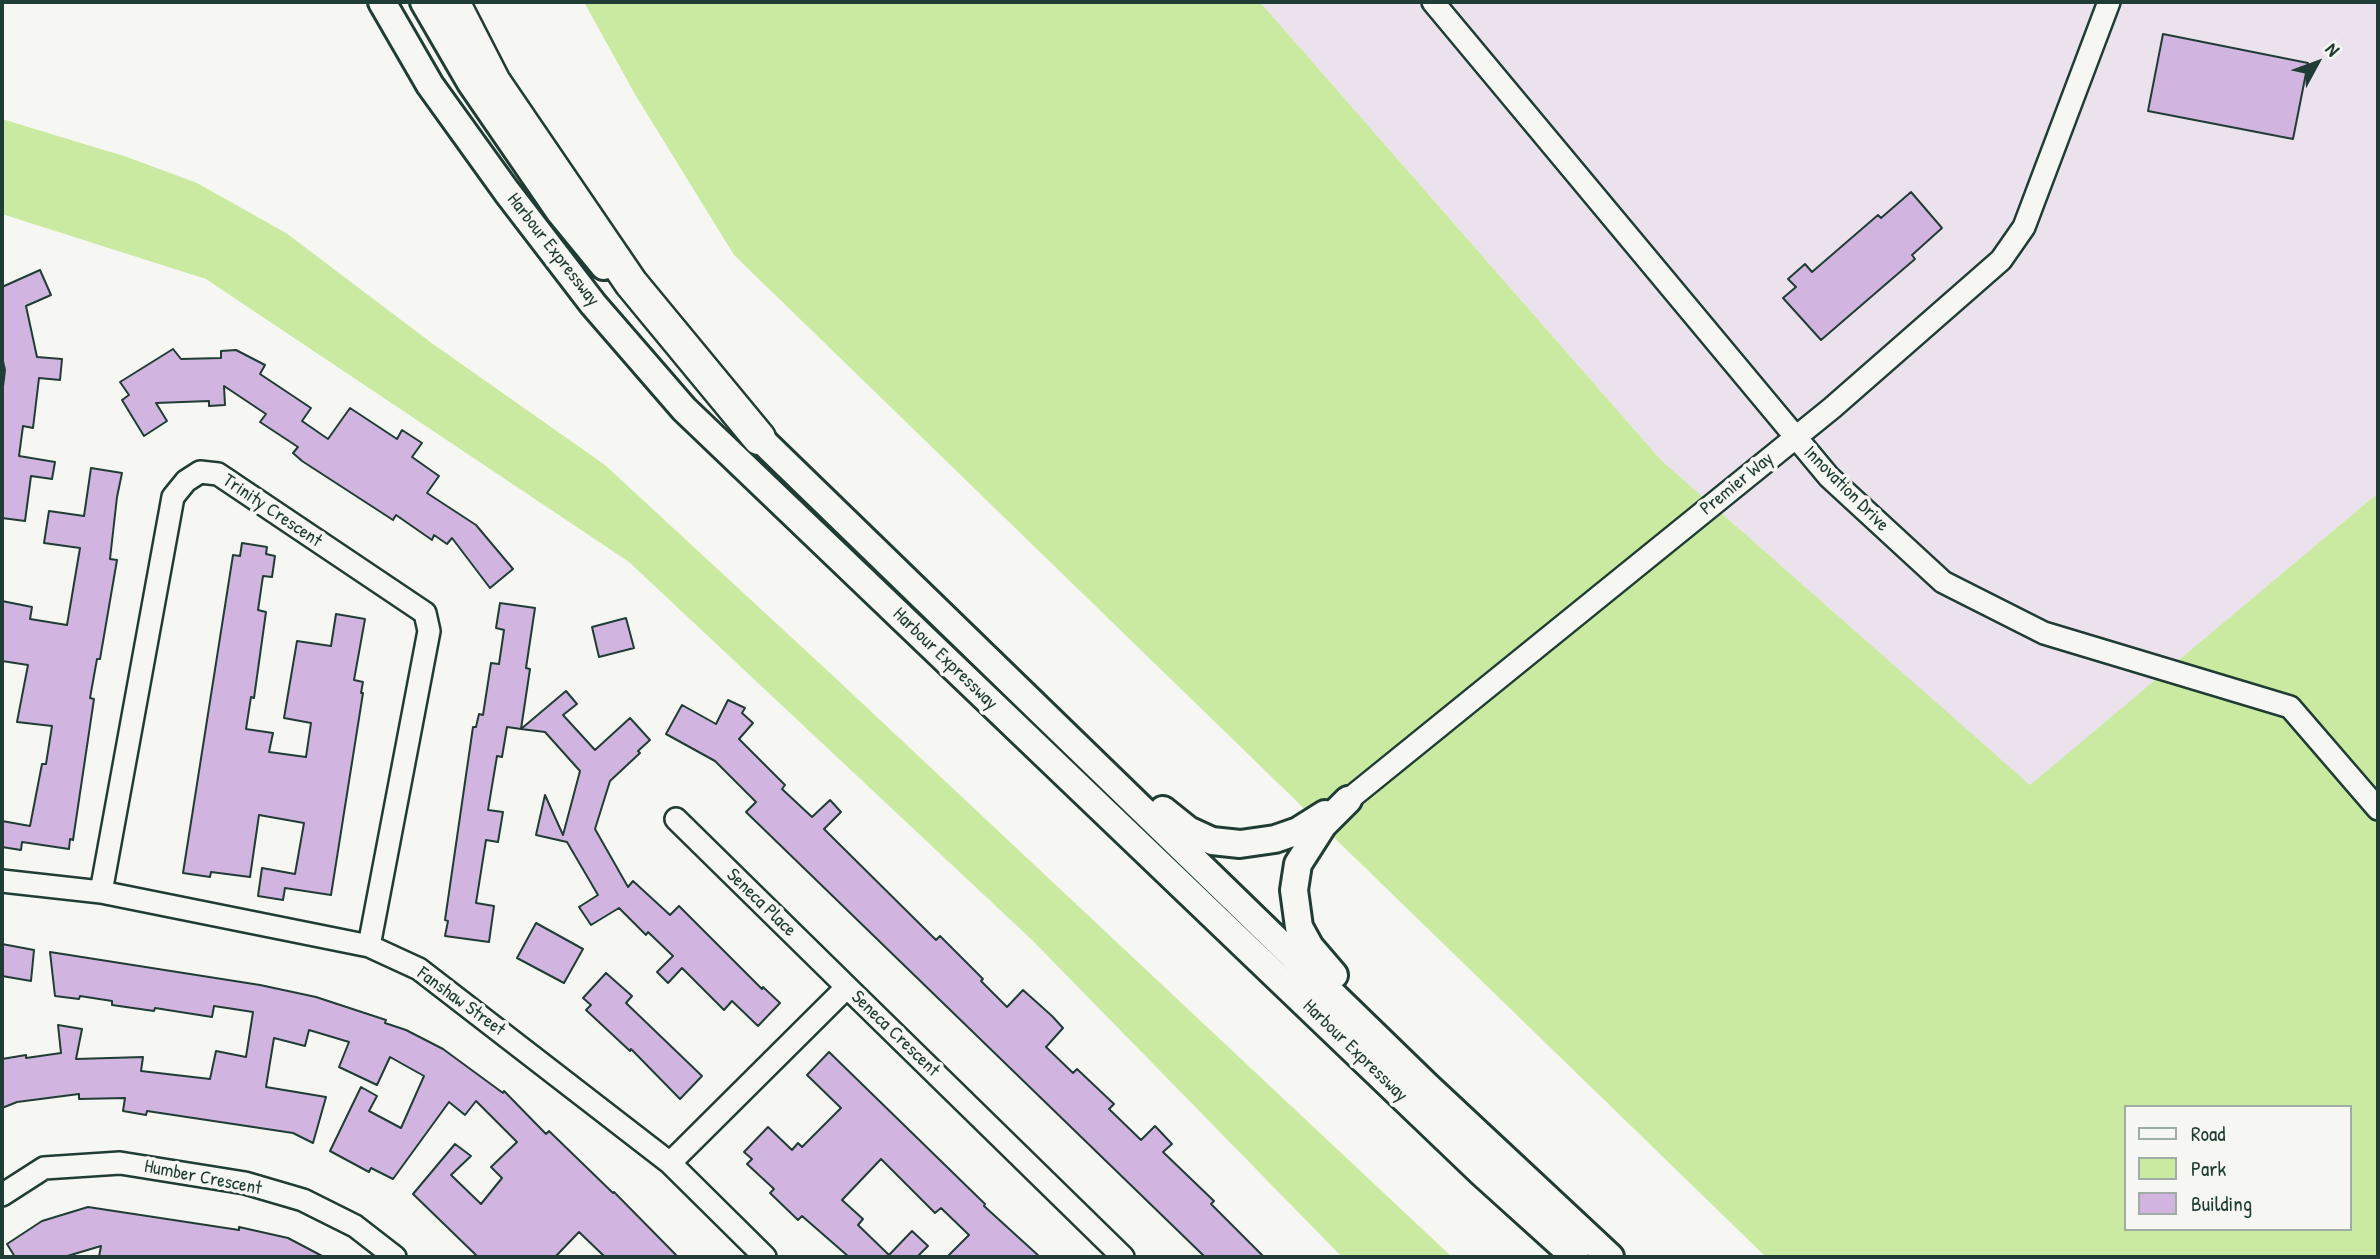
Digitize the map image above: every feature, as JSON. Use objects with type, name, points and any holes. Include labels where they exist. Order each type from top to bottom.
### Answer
[{"type":"highway","points":[[453,2],[494,82],[631,283],[759,439]]},
{"type":"main road","name":"Harbour Expressway","points":[[383,2],[430,85],[507,192],[593,304],[684,409],[1482,1173],[1575,1257]]},
{"type":"main road","name":"Harbour Expressway","points":[[424,2],[471,83],[559,211],[666,341],[759,439],[1427,1086],[1610,1257]]},
{"type":"main road","points":[[1056,726],[1188,830],[1212,841],[1241,844],[1275,839],[1298,831],[1348,800]]},
{"type":"main road","points":[[1348,800],[1323,825],[1298,864],[1294,890],[1299,927],[1310,947],[1427,1086]]},
{"type":"street","name":"Innovation Drive","points":[[1433,2],[1829,477],[1943,582],[2044,633],[2290,707],[2378,809]]},
{"type":"street","name":"Premier Way","points":[[1348,800],[1832,408],[2001,260],[2024,227],[2109,2]]},
{"type":"street","name":"Trinity Crescent","points":[[101,892],[173,497],[186,481],[200,472],[218,474],[425,613],[429,631],[369,946]]},
{"type":"street","name":"Seneca Place","points":[[676,819],[847,986]]},
{"type":"street","name":"Fanshaw Street","points":[[2,881],[101,892],[369,946],[419,969],[670,1163],[765,1257]]},
{"type":"street","name":"Seneca Crescent","points":[[670,1163],[847,986],[1123,1257]]},
{"type":"street","name":"Humber Crescent","points":[[2,1195],[44,1168],[120,1163],[245,1183],[303,1200],[355,1226],[395,1257]]},
{"type":"shaded area","points":[[1260,2],[2378,2],[2378,493],[2030,786],[1661,460]]},
{"type":"green space","points":[[584,2],[1260,2],[1661,460],[2030,785],[2378,493],[2378,1257],[1766,1257],[734,255],[636,96]]},
{"type":"green space","points":[[2,119],[127,157],[197,183],[286,233],[433,344],[605,465],[1452,1257],[1342,1257],[1032,940],[629,562],[206,279],[2,214]]},
{"type":"building","points":[[2163,34],[2308,63],[2293,139],[2148,111]]},
{"type":"building","points":[[1911,192],[1942,228],[1912,255],[1915,259],[1821,340],[1783,298],[1796,287],[1788,279],[1805,264],[1812,272],[1878,215],[1881,218]]},
{"type":"building","points":[[40,270],[51,295],[26,306],[37,357],[62,359],[60,380],[39,378],[33,428],[23,426],[19,456],[55,462],[52,479],[31,476],[25,521],[2,518],[2,395],[5,370],[2,357],[2,287]]},
{"type":"building","points":[[173,349],[181,359],[221,358],[221,351],[236,350],[265,365],[260,374],[311,408],[302,421],[328,439],[350,408],[397,439],[402,430],[422,443],[412,457],[439,476],[427,493],[476,525],[513,569],[490,588],[452,538],[447,544],[434,535],[432,540],[396,515],[393,520],[302,461],[293,453],[298,447],[260,422],[266,414],[224,386],[225,405],[209,406],[209,401],[156,403],[167,421],[144,436],[122,400],[129,395],[120,382]]},
{"type":"building","points":[[91,468],[122,473],[110,559],[117,560],[100,659],[97,659],[90,698],[94,699],[73,840],[70,839],[69,849],[22,842],[21,850],[2,847],[2,821],[30,826],[42,764],[46,764],[52,726],[17,722],[28,665],[2,661],[2,601],[32,607],[30,619],[67,625],[80,548],[44,543],[49,511],[84,516]]},
{"type":"building","points":[[242,543],[267,547],[266,554],[275,556],[272,577],[263,576],[258,610],[266,612],[254,698],[251,697],[246,729],[273,733],[269,752],[306,757],[311,723],[284,718],[297,641],[331,646],[336,614],[365,619],[354,680],[363,682],[363,693],[331,895],[285,888],[283,900],[258,896],[262,868],[295,874],[304,823],[259,815],[250,877],[211,872],[210,877],[183,873],[233,555],[240,556]]},
{"type":"building","points":[[500,603],[535,608],[521,729],[507,727],[502,757],[497,756],[488,810],[503,812],[498,842],[486,840],[476,903],[494,906],[489,942],[445,936],[448,921],[445,920],[473,727],[476,727],[479,714],[483,715],[491,663],[499,664],[504,630],[496,628]]},
{"type":"building","points":[[626,618],[634,648],[599,657],[592,627]]},
{"type":"building","points":[[566,691],[577,704],[563,715],[595,750],[630,718],[650,740],[610,781],[595,829],[628,887],[633,881],[670,915],[679,906],[762,989],[763,987],[780,1003],[758,1026],[732,1001],[724,1010],[682,968],[668,983],[657,972],[673,956],[648,932],[646,935],[619,908],[591,925],[579,907],[598,895],[567,842],[536,835],[545,795],[563,835],[580,771],[545,732],[521,729]]},
{"type":"building","points":[[728,700],[745,708],[742,713],[753,723],[739,739],[785,785],[782,789],[812,817],[830,800],[841,812],[824,829],[936,940],[940,936],[1007,1007],[1023,990],[1052,1016],[1063,1028],[1046,1047],[1073,1073],[1077,1069],[1114,1104],[1109,1109],[1141,1140],[1155,1126],[1172,1144],[1163,1152],[1214,1201],[1211,1204],[1264,1257],[1205,1257],[746,812],[756,802],[715,761],[666,734],[682,705],[716,724]]},
{"type":"building","points":[[536,923],[583,949],[564,983],[517,958]]},
{"type":"building","points":[[2,944],[34,950],[31,981],[2,976]]},
{"type":"building","points":[[50,952],[260,985],[316,997],[386,1020],[385,1023],[406,1030],[443,1049],[503,1093],[504,1091],[546,1134],[549,1131],[614,1192],[678,1257],[605,1257],[579,1232],[555,1257],[478,1257],[413,1194],[455,1144],[471,1156],[451,1175],[481,1204],[502,1178],[491,1167],[517,1142],[476,1101],[465,1115],[449,1102],[393,1179],[371,1168],[369,1172],[330,1151],[361,1087],[377,1096],[369,1111],[401,1128],[424,1076],[390,1057],[377,1085],[339,1067],[349,1042],[309,1030],[305,1046],[274,1038],[266,1087],[326,1097],[313,1143],[293,1133],[147,1111],[146,1115],[123,1111],[125,1098],[79,1099],[79,1094],[17,1102],[2,1108],[2,1059],[61,1053],[58,1025],[82,1029],[76,1059],[143,1057],[141,1071],[210,1079],[216,1051],[246,1057],[253,1012],[214,1006],[212,1017],[155,1008],[154,1011],[112,1005],[112,1001],[80,996],[79,999],[55,996]]},
{"type":"building","points":[[606,973],[632,996],[626,1003],[702,1076],[680,1099],[631,1049],[630,1051],[586,1010],[591,1005],[583,998]]},
{"type":"building","points":[[829,1052],[985,1204],[984,1206],[1040,1257],[947,1257],[969,1235],[941,1208],[935,1213],[881,1159],[842,1200],[863,1219],[858,1225],[889,1255],[912,1231],[928,1246],[917,1257],[849,1257],[802,1216],[798,1220],[770,1193],[774,1189],[747,1164],[752,1159],[744,1152],[768,1127],[792,1150],[798,1143],[802,1147],[841,1108],[807,1075]]},
{"type":"building","points":[[88,1207],[239,1230],[239,1227],[288,1238],[324,1257],[99,1257],[101,1246],[64,1257],[15,1257],[7,1244],[42,1221]]}]
